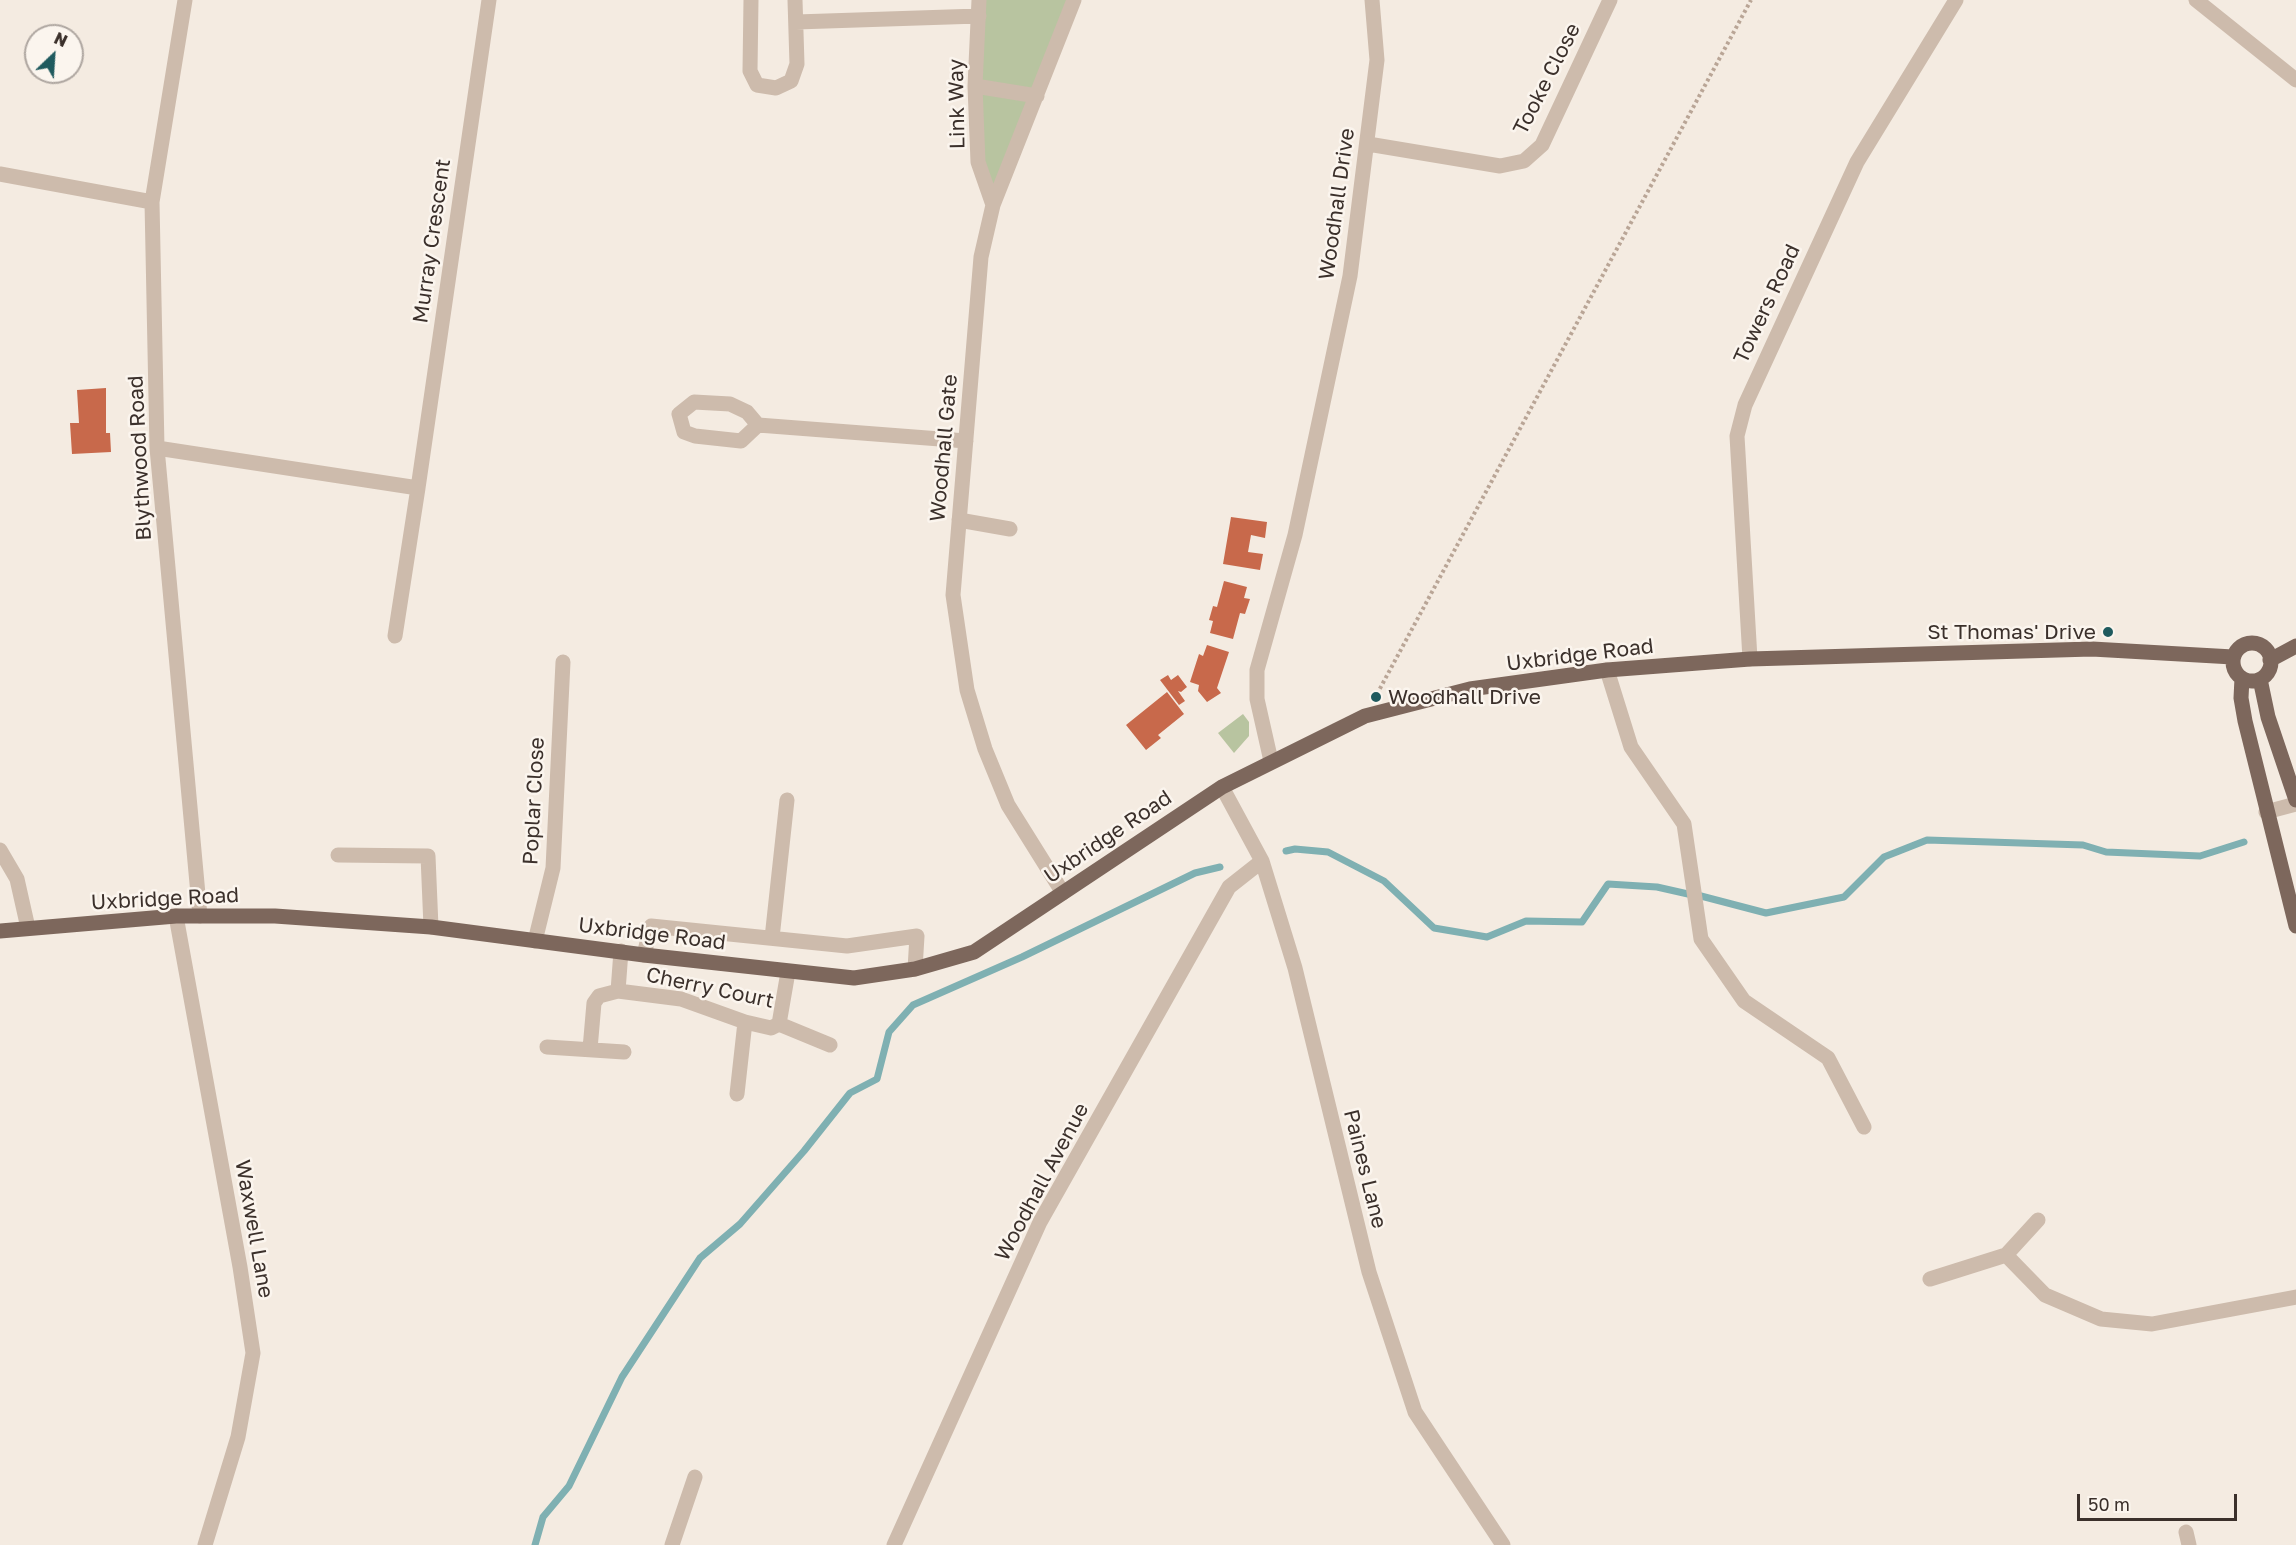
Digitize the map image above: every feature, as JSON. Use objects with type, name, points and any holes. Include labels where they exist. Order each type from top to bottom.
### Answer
[{"type":"main road","points":[[2254,643],[2266,649],[2270,660],[2267,672],[2260,679],[2242,678],[2233,666],[2233,657],[2243,645],[2254,643]]},
{"type":"main road","points":[[2270,660],[2296,646]]},
{"type":"main road","name":"Uxbridge Road","points":[[0,931],[176,916],[275,916],[431,927],[644,955],[854,978],[915,969],[974,952],[1222,787],[1271,761],[1365,716],[1470,689],[1607,670],[1750,659],[2092,649],[2233,657]]},
{"type":"main road","points":[[2242,678],[2241,698],[2245,721],[2296,926]]},
{"type":"main road","points":[[2260,679],[2268,717],[2296,802]]},
{"type":"street","name":"Blythwood Road","points":[[185,0],[152,202],[157,448],[200,916]]},
{"type":"street","name":"Murray Crescent","points":[[395,636],[489,0]]},
{"type":"street","points":[[751,0],[750,71],[757,85],[776,88],[791,81],[797,64],[795,0]]},
{"type":"street","name":"Link Way","points":[[979,0],[975,86],[978,162],[993,205]]},
{"type":"street","name":"Woodhall Gate","points":[[1064,893],[1008,805],[986,750],[967,690],[953,596],[981,257],[993,205],[1074,0]]},
{"type":"street","name":"Woodhall Drive","points":[[1271,761],[1257,699],[1257,670],[1295,535],[1350,276],[1377,60],[1372,0]]},
{"type":"street","name":"Tooke Close","points":[[1368,144],[1500,166],[1524,161],[1542,146],[1610,0]]},
{"type":"street","name":"Towers Road","points":[[1750,659],[1737,436],[1744,405],[1857,162],[1956,0]]},
{"type":"street","points":[[2196,0],[2296,80]]},
{"type":"street","points":[[796,22],[979,16]]},
{"type":"street","points":[[975,86],[1037,96]]},
{"type":"street","points":[[0,174],[152,202]]},
{"type":"street","points":[[758,425],[741,441],[695,436],[684,432],[679,414],[694,402],[721,403],[730,404],[747,412],[758,425],[966,441]]},
{"type":"street","points":[[157,448],[418,488]]},
{"type":"street","points":[[959,520],[1010,529]]},
{"type":"street","name":"Poplar Close","points":[[535,941],[553,868],[563,662]]},
{"type":"street","points":[[1607,670],[1631,747],[1684,824],[1701,939],[1744,1001],[1828,1058],[1864,1128]]},
{"type":"street","name":"Paines Lane","points":[[1222,787],[1262,861],[1296,972],[1369,1272],[1415,1412],[1503,1545]]},
{"type":"street","points":[[772,938],[788,800]]},
{"type":"street","points":[[2266,812],[2296,802]]},
{"type":"street","points":[[0,850],[17,879],[28,928]]},
{"type":"street","points":[[338,855],[428,856],[431,927]]},
{"type":"street","name":"Woodhall Avenue","points":[[894,1545],[1040,1222],[1229,887],[1262,861]]},
{"type":"street","name":"Waxwell Lane","points":[[176,916],[240,1268],[253,1353],[238,1437],[205,1545]]},
{"type":"street","points":[[644,955],[651,926],[847,946],[917,936],[915,969]]},
{"type":"street","name":"Cherry Court","points":[[621,951],[618,991],[681,999],[744,1022],[771,1028],[779,1024],[788,972]]},
{"type":"street","points":[[590,1049],[594,1003],[599,996],[618,991]]},
{"type":"street","points":[[737,1094],[744,1022]]},
{"type":"street","points":[[779,1024],[830,1045]]},
{"type":"street","points":[[547,1047],[624,1052]]},
{"type":"street","points":[[1930,1279],[2006,1255],[2038,1220]]},
{"type":"street","points":[[2006,1255],[2045,1295],[2101,1319],[2152,1324],[2296,1297]]},
{"type":"street","points":[[672,1545],[694,1477]]},
{"type":"path","points":[[1365,716],[1751,0]]},
{"type":"green space","points":[[979,0],[1074,0],[993,205],[978,162]]},
{"type":"green space","points":[[1243,714],[1249,722],[1249,736],[1234,753],[1218,733]]},
{"type":"building","points":[[106,388],[106,433],[110,433],[111,452],[72,454],[70,423],[79,423],[77,390]]},
{"type":"building","points":[[1231,517],[1267,522],[1265,538],[1251,535],[1248,552],[1263,554],[1260,570],[1223,564]]},
{"type":"building","points":[[1224,581],[1247,587],[1244,598],[1250,599],[1245,614],[1240,613],[1233,639],[1210,633],[1213,621],[1209,620],[1213,606],[1217,607]]},
{"type":"building","points":[[1207,645],[1229,652],[1217,688],[1221,693],[1207,702],[1198,691],[1199,685],[1190,682],[1199,654],[1203,656]]},
{"type":"building","points":[[1168,675],[1171,680],[1178,675],[1187,687],[1181,692],[1178,691],[1185,701],[1179,705],[1160,680]]},
{"type":"building","points":[[1167,692],[1184,714],[1158,735],[1161,738],[1146,750],[1126,725]]},
{"type":"waterway","points":[[1701,896],[1766,913],[1844,897],[1884,857],[1927,840],[2083,845],[2106,852],[2200,856],[2244,842]]},
{"type":"waterway","points":[[1286,851],[1295,849],[1328,852],[1384,881],[1434,928],[1487,937],[1526,921],[1582,922],[1608,884],[1657,887],[1688,894]]},
{"type":"waterway","points":[[535,1545],[543,1517],[569,1486],[622,1377],[700,1258],[740,1224],[804,1151],[850,1093],[877,1079],[889,1032],[913,1005],[1022,957],[1195,873],[1220,867]]},
{"type":"place","name":"St Thomas' Drive","points":[[2108,632]]},
{"type":"place","name":"Woodhall Drive","points":[[1376,697]]}]
